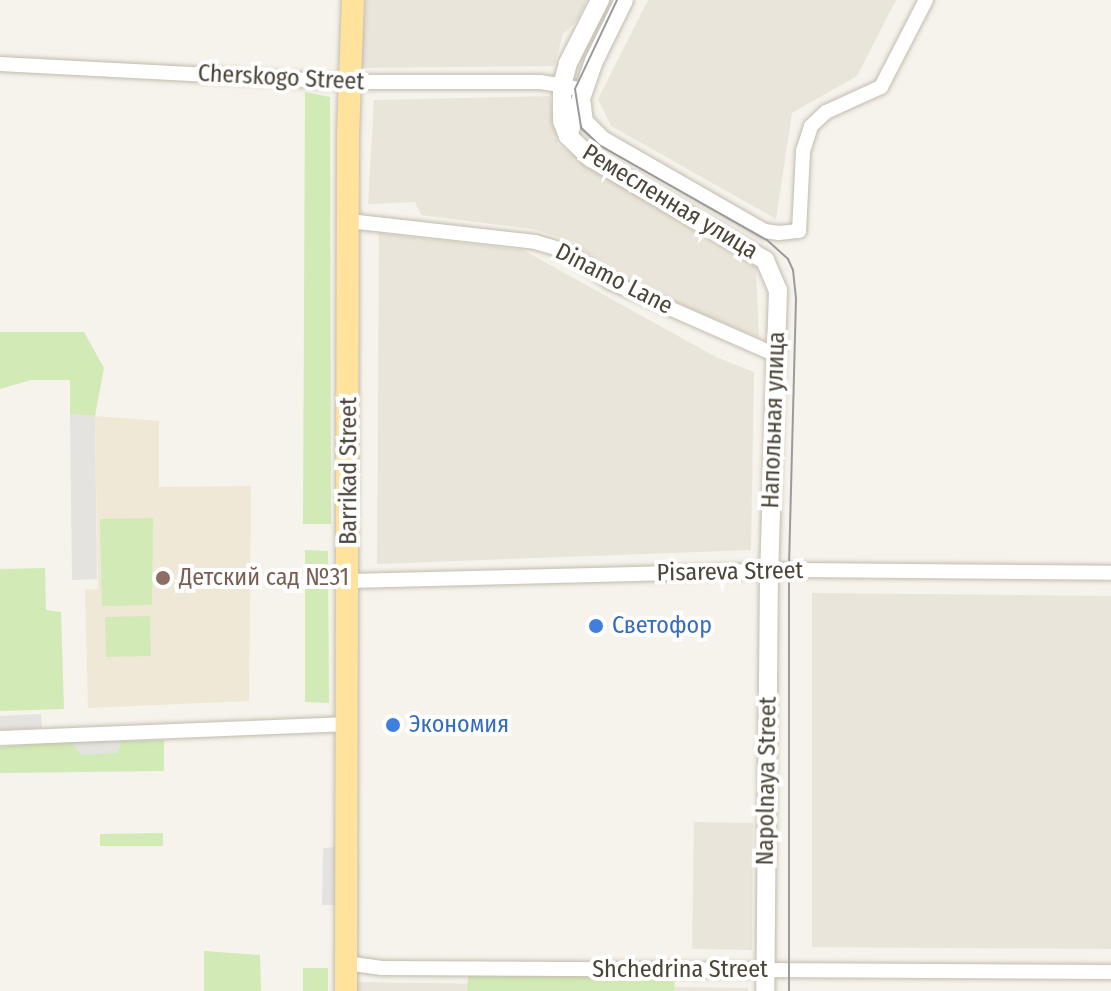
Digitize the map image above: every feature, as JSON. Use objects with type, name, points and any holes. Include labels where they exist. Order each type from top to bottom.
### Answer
[{"type":"main road","name":"Barrikad Street","points":[[346,991],[349,82],[353,0]]},
{"type":"street","name":"Ремесленная улица","points":[[600,0],[568,63],[562,85],[562,121],[568,136],[591,158],[765,260],[772,271]]},
{"type":"street","points":[[568,136],[582,90],[624,0]]},
{"type":"street","points":[[582,90],[586,121],[603,138],[765,231],[799,231],[803,151],[811,126],[826,112],[881,87],[926,0]]},
{"type":"street","name":"Cherskogo Street","points":[[0,64],[349,82],[540,82],[582,90]]},
{"type":"street","name":"Dinamo Lane","points":[[349,221],[535,242],[569,252],[610,282],[776,355]]},
{"type":"street","name":"Напольная улица","points":[[769,570],[778,290],[772,271]]},
{"type":"street","name":"Pisareva Street","points":[[349,581],[769,570],[1111,573]]},
{"type":"street","name":"Napolnaya Street","points":[[765,991],[769,570]]},
{"type":"street","points":[[0,738],[349,724]]},
{"type":"street","name":"Shchedrina Street","points":[[346,963],[375,968],[1111,972]]},
{"type":"shaded area","points":[[366,0],[587,0],[577,21],[563,34],[554,66],[360,68]]},
{"type":"shaded area","points":[[648,0],[896,0],[857,76],[792,113],[776,219],[611,126],[598,99]]},
{"type":"shaded area","points":[[550,96],[558,145],[756,266],[759,338],[611,274],[575,242],[533,229],[421,215],[415,202],[368,204],[374,100]]},
{"type":"shaded area","points":[[379,233],[523,250],[716,357],[754,372],[751,550],[377,564]]},
{"type":"shaded area","points":[[70,414],[95,416],[97,579],[72,580]]},
{"type":"shaded area","points":[[95,416],[159,421],[159,487],[251,486],[249,701],[88,708],[85,590],[98,589]]},
{"type":"shaded area","points":[[812,593],[1111,596],[1111,949],[812,947]]},
{"type":"shaded area","points":[[41,714],[42,728],[0,730],[0,716]]},
{"type":"shaded area","points":[[71,741],[122,741],[116,753],[81,755]]},
{"type":"shaded area","points":[[694,822],[753,823],[752,950],[692,949]]},
{"type":"shaded area","points":[[336,847],[336,905],[322,905],[323,848]]},
{"type":"shaded area","points":[[357,982],[748,988],[748,991],[357,991]]},
{"type":"green space","points":[[305,92],[330,97],[331,524],[303,524]]},
{"type":"green space","points":[[0,332],[84,332],[104,368],[95,416],[70,414],[70,380],[31,380],[0,389]]},
{"type":"green space","points":[[153,518],[152,605],[102,606],[100,519]]},
{"type":"green space","points":[[305,550],[328,551],[329,703],[305,702]]},
{"type":"green space","points":[[45,568],[46,610],[61,612],[64,709],[0,711],[0,569]]},
{"type":"green space","points":[[150,616],[151,656],[106,657],[105,617]]},
{"type":"green space","points":[[164,740],[164,771],[0,773],[0,747],[71,741],[116,753],[122,741]]},
{"type":"green space","points":[[163,833],[163,846],[100,846],[100,834]]},
{"type":"green space","points":[[204,951],[260,955],[261,991],[204,991]]},
{"type":"green space","points":[[303,968],[328,968],[328,991],[303,991]]},
{"type":"green space","points":[[475,973],[675,978],[674,991],[467,991],[468,977]]},
{"type":"tram line","points":[[617,0],[575,89],[581,128],[599,145],[767,240],[788,259],[793,270],[796,298],[789,570],[789,991]]},
{"type":"place","name":"Детский сад №31","points":[[163,578]]},
{"type":"place","name":"Светофор","points":[[596,626]]},
{"type":"place","name":"Экономия","points":[[393,725]]}]
